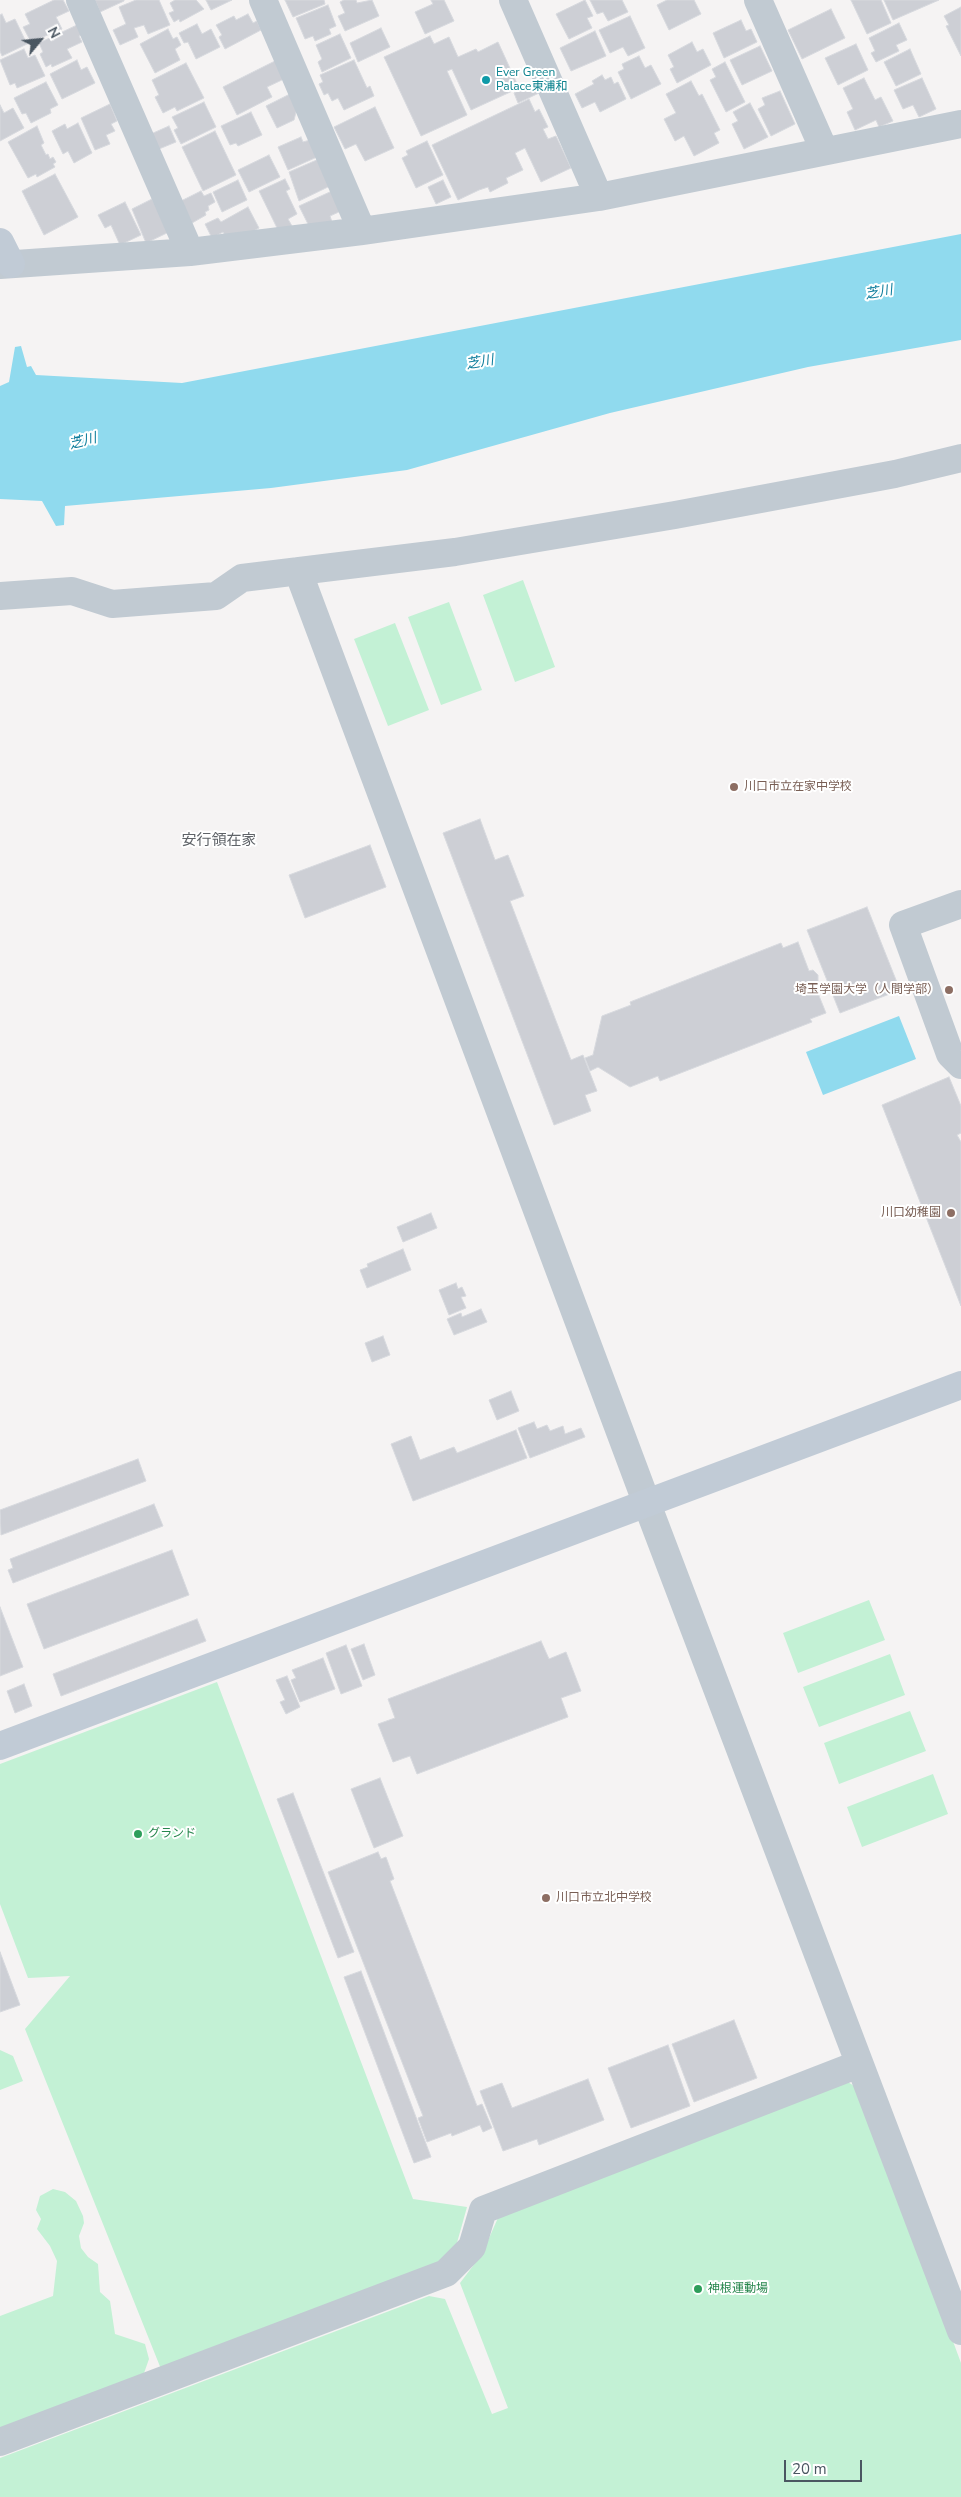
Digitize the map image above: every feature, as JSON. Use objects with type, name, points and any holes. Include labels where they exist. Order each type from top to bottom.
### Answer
[{"type":"street","points":[[80,0],[190,252]]},
{"type":"street","points":[[262,0],[362,231]]},
{"type":"street","points":[[513,0],[599,196]]},
{"type":"street","points":[[758,0],[824,150]]},
{"type":"street","points":[[4,257],[190,252],[362,231],[599,196],[961,124]]},
{"type":"street","points":[[0,596],[72,591],[112,604],[216,596],[242,578],[455,552],[704,509],[961,460]]},
{"type":"street","points":[[298,571],[647,1504],[961,2331]]},
{"type":"street","points":[[961,904],[903,925],[950,1054],[961,1066]]},
{"type":"street","points":[[0,1746],[961,1385]]},
{"type":"street","points":[[0,2442],[446,2274],[472,2247],[483,2210],[859,2064]]},
{"type":"green space","points":[[523,580],[555,667],[515,682],[483,595]]},
{"type":"green space","points":[[449,602],[482,690],[441,705],[408,617]]},
{"type":"green space","points":[[395,623],[429,710],[388,726],[354,639]]},
{"type":"green space","points":[[869,1600],[885,1640],[798,1673],[783,1633]]},
{"type":"green space","points":[[890,1654],[905,1695],[819,1727],[803,1687]]},
{"type":"green space","points":[[217,1682],[413,2199],[467,2207],[453,2257],[161,2369],[25,2029],[70,1976],[28,1978],[0,1904],[0,1764]]},
{"type":"green space","points":[[910,1711],[926,1751],[839,1784],[824,1743]]},
{"type":"green space","points":[[933,1774],[948,1814],[862,1847],[847,1807]]},
{"type":"green space","points":[[0,2050],[13,2056],[23,2081],[0,2090]]},
{"type":"green space","name":"神根運動場","points":[[839,2076],[860,2090],[961,2363],[961,2497],[0,2497],[0,2458],[429,2296],[445,2299],[492,2414],[508,2408],[460,2283],[482,2254],[501,2211]]},
{"type":"green space","points":[[53,2189],[65,2192],[76,2201],[83,2216],[84,2223],[79,2236],[81,2248],[88,2257],[98,2264],[100,2292],[110,2301],[115,2334],[145,2344],[149,2359],[143,2376],[0,2434],[0,2316],[53,2296],[57,2261],[50,2246],[37,2229],[41,2219],[36,2210],[40,2196]]},
{"type":"water","name":"芝川","points":[[961,234],[961,340],[808,367],[610,413],[407,470],[271,488],[65,506],[64,525],[56,526],[42,501],[0,499],[0,386],[9,382],[15,347],[21,346],[27,367],[31,366],[36,375],[182,383]]},
{"type":"water","points":[[899,1016],[916,1059],[823,1095],[806,1052]]},
{"type":"building","points":[[54,0],[63,0],[69,11],[56,17],[62,29],[31,42],[23,27],[30,24],[25,14]]},
{"type":"building","points":[[95,0],[124,0],[124,1],[100,12]]},
{"type":"building","points":[[136,0],[159,0],[170,25],[148,34],[144,25],[134,28],[138,37],[120,45],[113,30],[126,24],[119,7]]},
{"type":"building","points":[[175,0],[196,0],[204,9],[180,22],[179,19],[174,22],[169,13],[174,11],[170,3]]},
{"type":"building","points":[[206,0],[232,0],[211,10]]},
{"type":"building","points":[[285,0],[324,0],[325,4],[293,17]]},
{"type":"building","points":[[356,0],[357,3],[372,0],[379,16],[345,31],[338,16],[345,13],[340,2]]},
{"type":"building","points":[[431,0],[444,0],[454,21],[425,34],[415,12],[433,4]]},
{"type":"building","points":[[585,0],[593,16],[587,18],[592,28],[569,39],[556,14]]},
{"type":"building","points":[[590,0],[622,0],[628,12],[608,21],[603,12],[597,14]]},
{"type":"building","points":[[667,0],[694,0],[701,14],[669,30],[657,5]]},
{"type":"building","points":[[851,0],[881,0],[891,23],[867,34]]},
{"type":"building","points":[[884,0],[939,0],[893,20]]},
{"type":"building","points":[[328,5],[336,26],[329,29],[331,34],[315,41],[313,36],[305,39],[296,18]]},
{"type":"building","points":[[961,7],[961,56],[946,26],[949,25],[944,16]]},
{"type":"building","points":[[831,9],[845,38],[802,59],[788,30]]},
{"type":"building","points":[[2,14],[6,23],[15,19],[27,44],[2,56],[0,51],[0,15]]},
{"type":"building","points":[[248,14],[253,23],[257,21],[261,30],[225,49],[219,37],[222,35],[216,25],[234,16],[236,20]]},
{"type":"building","points":[[630,16],[645,48],[628,56],[623,47],[610,53],[599,30]]},
{"type":"building","points":[[741,20],[746,31],[751,29],[757,42],[724,58],[713,33]]},
{"type":"building","points":[[899,23],[907,40],[896,45],[899,51],[876,62],[871,53],[875,51],[869,38]]},
{"type":"building","points":[[197,24],[202,34],[211,29],[220,47],[196,59],[188,42],[184,43],[179,33]]},
{"type":"building","points":[[77,25],[82,35],[79,36],[82,42],[67,49],[72,58],[52,67],[51,64],[46,67],[40,54],[43,52],[39,43]]},
{"type":"building","points":[[381,28],[390,47],[358,62],[350,43]]},
{"type":"building","points":[[168,29],[173,39],[177,37],[181,45],[175,49],[180,60],[155,73],[140,44]]},
{"type":"building","points":[[595,31],[606,56],[571,71],[560,48]]},
{"type":"building","points":[[340,34],[351,58],[322,72],[318,62],[322,59],[316,45]]},
{"type":"building","name":"Ever Green Palace東浦和","points":[[430,36],[434,44],[449,37],[458,57],[476,49],[478,52],[498,42],[519,88],[471,110],[452,69],[447,71],[467,115],[421,136],[384,57]]},
{"type":"building","points":[[692,42],[697,52],[703,49],[711,65],[677,83],[670,69],[674,67],[668,55]]},
{"type":"building","points":[[856,44],[868,70],[838,85],[825,58]]},
{"type":"building","points":[[760,46],[772,71],[742,85],[730,60]]},
{"type":"building","points":[[24,49],[28,58],[35,55],[45,76],[17,88],[15,83],[10,85],[0,60]]},
{"type":"building","points":[[910,49],[921,74],[896,86],[884,62]]},
{"type":"building","points":[[639,56],[645,68],[651,65],[661,84],[631,99],[618,72],[624,69],[622,64]]},
{"type":"building","points":[[77,60],[81,70],[87,67],[95,83],[62,99],[50,74]]},
{"type":"building","points":[[354,60],[367,88],[370,86],[374,96],[344,110],[338,98],[332,101],[328,93],[324,95],[319,84],[323,82],[320,75]]},
{"type":"building","points":[[275,61],[284,79],[267,87],[272,97],[237,115],[223,87]]},
{"type":"building","points":[[725,62],[745,102],[726,112],[710,80],[716,77],[712,69]]},
{"type":"building","points":[[186,63],[204,98],[177,111],[175,107],[163,113],[155,97],[159,95],[152,80]]},
{"type":"building","points":[[602,75],[605,80],[611,77],[614,84],[618,82],[626,99],[600,112],[595,102],[582,108],[575,94],[594,84],[592,81]]},
{"type":"building","points":[[864,78],[875,100],[881,97],[893,121],[879,127],[876,120],[855,130],[847,112],[853,109],[843,88]]},
{"type":"building","points":[[922,78],[936,109],[919,117],[913,105],[903,109],[894,90]]},
{"type":"building","points":[[691,81],[699,96],[702,94],[720,130],[714,133],[719,143],[694,156],[684,136],[675,141],[664,119],[676,113],[666,94]]},
{"type":"building","points":[[46,82],[58,105],[50,109],[51,113],[31,123],[26,113],[22,114],[14,98]]},
{"type":"building","points":[[534,83],[539,93],[518,103],[514,93]]},
{"type":"building","points":[[780,91],[795,124],[771,136],[758,109],[765,105],[762,98]]},
{"type":"building","points":[[290,94],[297,108],[294,120],[277,128],[266,106]]},
{"type":"building","points":[[529,99],[535,112],[539,109],[548,127],[543,129],[548,139],[556,136],[571,168],[541,182],[525,148],[515,153],[523,170],[506,178],[508,183],[490,192],[488,187],[458,200],[432,145]]},
{"type":"building","points":[[204,102],[216,127],[181,144],[174,130],[178,128],[172,117]]},
{"type":"building","points":[[750,103],[768,137],[744,149],[732,124],[738,121],[733,112]]},
{"type":"building","points":[[110,104],[117,121],[111,124],[115,131],[106,135],[110,144],[95,150],[81,118]]},
{"type":"building","points":[[0,105],[4,113],[13,108],[24,128],[0,141]]},
{"type":"building","points":[[375,107],[394,148],[365,161],[356,144],[345,149],[334,127]]},
{"type":"building","points":[[251,112],[262,135],[238,146],[236,143],[230,145],[221,126]]},
{"type":"building","points":[[78,123],[92,153],[74,163],[68,151],[63,154],[52,131],[65,124],[67,129]]},
{"type":"building","points":[[37,126],[44,143],[41,145],[46,155],[48,154],[50,159],[53,157],[56,162],[53,164],[55,167],[37,177],[36,174],[28,178],[8,142]]},
{"type":"building","points":[[169,126],[176,142],[159,149],[151,134]]},
{"type":"building","points":[[215,131],[236,175],[203,191],[182,147]]},
{"type":"building","points":[[301,137],[303,142],[310,140],[317,157],[288,170],[278,147]]},
{"type":"building","points":[[427,141],[443,175],[416,188],[402,158],[408,155],[406,151]]},
{"type":"building","points":[[269,155],[280,177],[249,192],[238,170]]},
{"type":"building","points":[[319,159],[330,186],[299,201],[289,172]]},
{"type":"building","points":[[55,174],[78,217],[44,235],[22,191]]},
{"type":"building","points":[[285,179],[290,189],[286,191],[297,214],[288,219],[292,226],[279,232],[259,191]]},
{"type":"building","points":[[238,180],[247,200],[222,212],[213,192]]},
{"type":"building","points":[[443,180],[451,197],[436,204],[428,187]]},
{"type":"building","points":[[201,191],[204,196],[211,193],[215,202],[208,206],[209,210],[205,212],[206,215],[192,223],[181,201]]},
{"type":"building","points":[[332,191],[341,211],[330,216],[332,222],[312,232],[299,206]]},
{"type":"building","points":[[152,199],[169,232],[146,243],[132,209]]},
{"type":"building","points":[[125,202],[141,235],[120,245],[111,225],[105,228],[98,215]]},
{"type":"building","points":[[248,207],[259,228],[241,238],[227,239],[223,232],[212,238],[205,224],[218,218],[221,222]]},
{"type":"building","points":[[480,819],[495,860],[508,855],[524,896],[510,901],[571,1060],[583,1055],[597,1091],[585,1095],[591,1111],[554,1125],[443,833]]},
{"type":"building","points":[[370,845],[386,887],[305,918],[289,875]]},
{"type":"building","points":[[867,907],[900,990],[840,1013],[807,930]]},
{"type":"building","points":[[798,942],[809,971],[813,970],[818,975],[818,983],[815,986],[826,1013],[810,1019],[812,1022],[660,1081],[658,1076],[630,1087],[598,1067],[590,1071],[585,1058],[593,1055],[602,1016],[631,1005],[630,1002],[781,943],[783,948]]},
{"type":"building","points":[[949,1077],[961,1106],[961,1133],[957,1135],[961,1142],[961,1306],[882,1105]]},
{"type":"building","points":[[431,1213],[437,1228],[403,1242],[397,1227]]},
{"type":"building","points":[[403,1249],[411,1270],[367,1288],[360,1270],[368,1267],[367,1264]]},
{"type":"building","points":[[456,1283],[458,1289],[462,1287],[466,1296],[461,1297],[466,1308],[449,1315],[439,1290]]},
{"type":"building","points":[[481,1309],[487,1322],[454,1335],[447,1319],[461,1313],[462,1317]]},
{"type":"building","points":[[383,1336],[390,1355],[372,1362],[365,1343]]},
{"type":"building","points":[[511,1391],[519,1411],[497,1420],[489,1400]]},
{"type":"building","points":[[534,1422],[537,1429],[547,1425],[550,1431],[563,1426],[565,1434],[581,1428],[585,1437],[530,1458],[518,1428]]},
{"type":"building","points":[[516,1430],[527,1458],[413,1501],[391,1444],[411,1436],[420,1460],[454,1447],[457,1453]]},
{"type":"building","points":[[138,1459],[146,1481],[1,1535],[0,1510]]},
{"type":"building","points":[[154,1504],[163,1526],[13,1583],[8,1570],[13,1568],[10,1559]]},
{"type":"building","points":[[172,1550],[189,1595],[44,1649],[27,1604]]},
{"type":"building","points":[[0,1607],[23,1667],[0,1676]]},
{"type":"building","points":[[197,1619],[206,1641],[61,1696],[53,1674]]},
{"type":"building","points":[[541,1641],[549,1659],[566,1652],[581,1691],[561,1698],[568,1717],[417,1774],[410,1756],[393,1762],[378,1724],[395,1718],[388,1699]]},
{"type":"building","points":[[364,1644],[375,1675],[363,1680],[351,1649]]},
{"type":"building","points":[[346,1645],[362,1686],[341,1694],[326,1653]]},
{"type":"building","points":[[323,1658],[335,1689],[300,1702],[291,1680],[296,1678],[292,1670]]},
{"type":"building","points":[[287,1676],[300,1707],[286,1714],[280,1702],[285,1700],[276,1680]]},
{"type":"building","points":[[24,1684],[32,1706],[15,1713],[7,1691]]},
{"type":"building","points":[[380,1778],[403,1836],[374,1848],[351,1789]]},
{"type":"building","points":[[293,1793],[354,1952],[338,1958],[277,1799]]},
{"type":"building","points":[[378,1852],[381,1859],[386,1857],[394,1879],[390,1881],[477,2106],[482,2104],[492,2128],[483,2132],[480,2125],[452,2136],[451,2133],[427,2142],[418,2118],[423,2116],[328,1872]]},
{"type":"building","points":[[0,1952],[20,2005],[0,2012]]},
{"type":"building","points":[[361,1971],[431,2157],[414,2163],[344,1977]]},
{"type":"building","points":[[734,2020],[757,2078],[694,2102],[672,2044]]},
{"type":"building","points":[[668,2045],[690,2106],[631,2128],[608,2068]]},
{"type":"building","points":[[588,2079],[604,2120],[539,2145],[537,2139],[503,2151],[480,2091],[502,2083],[512,2108]]},
{"type":"place","name":"Ever Green Palace東浦和","points":[[486,80]]},
{"type":"place","name":"川口市立在家中学校","points":[[734,787]]},
{"type":"place","name":"埼玉学園大学（人間学部）","points":[[949,990]]},
{"type":"place","name":"川口幼稚園","points":[[951,1213]]},
{"type":"place","name":"グランド","points":[[138,1834]]},
{"type":"place","name":"川口市立北中学校","points":[[546,1898]]},
{"type":"place","name":"神根運動場","points":[[698,2289]]},
{"type":"district","name":"安行領在家","points":[[219,841]]}]
